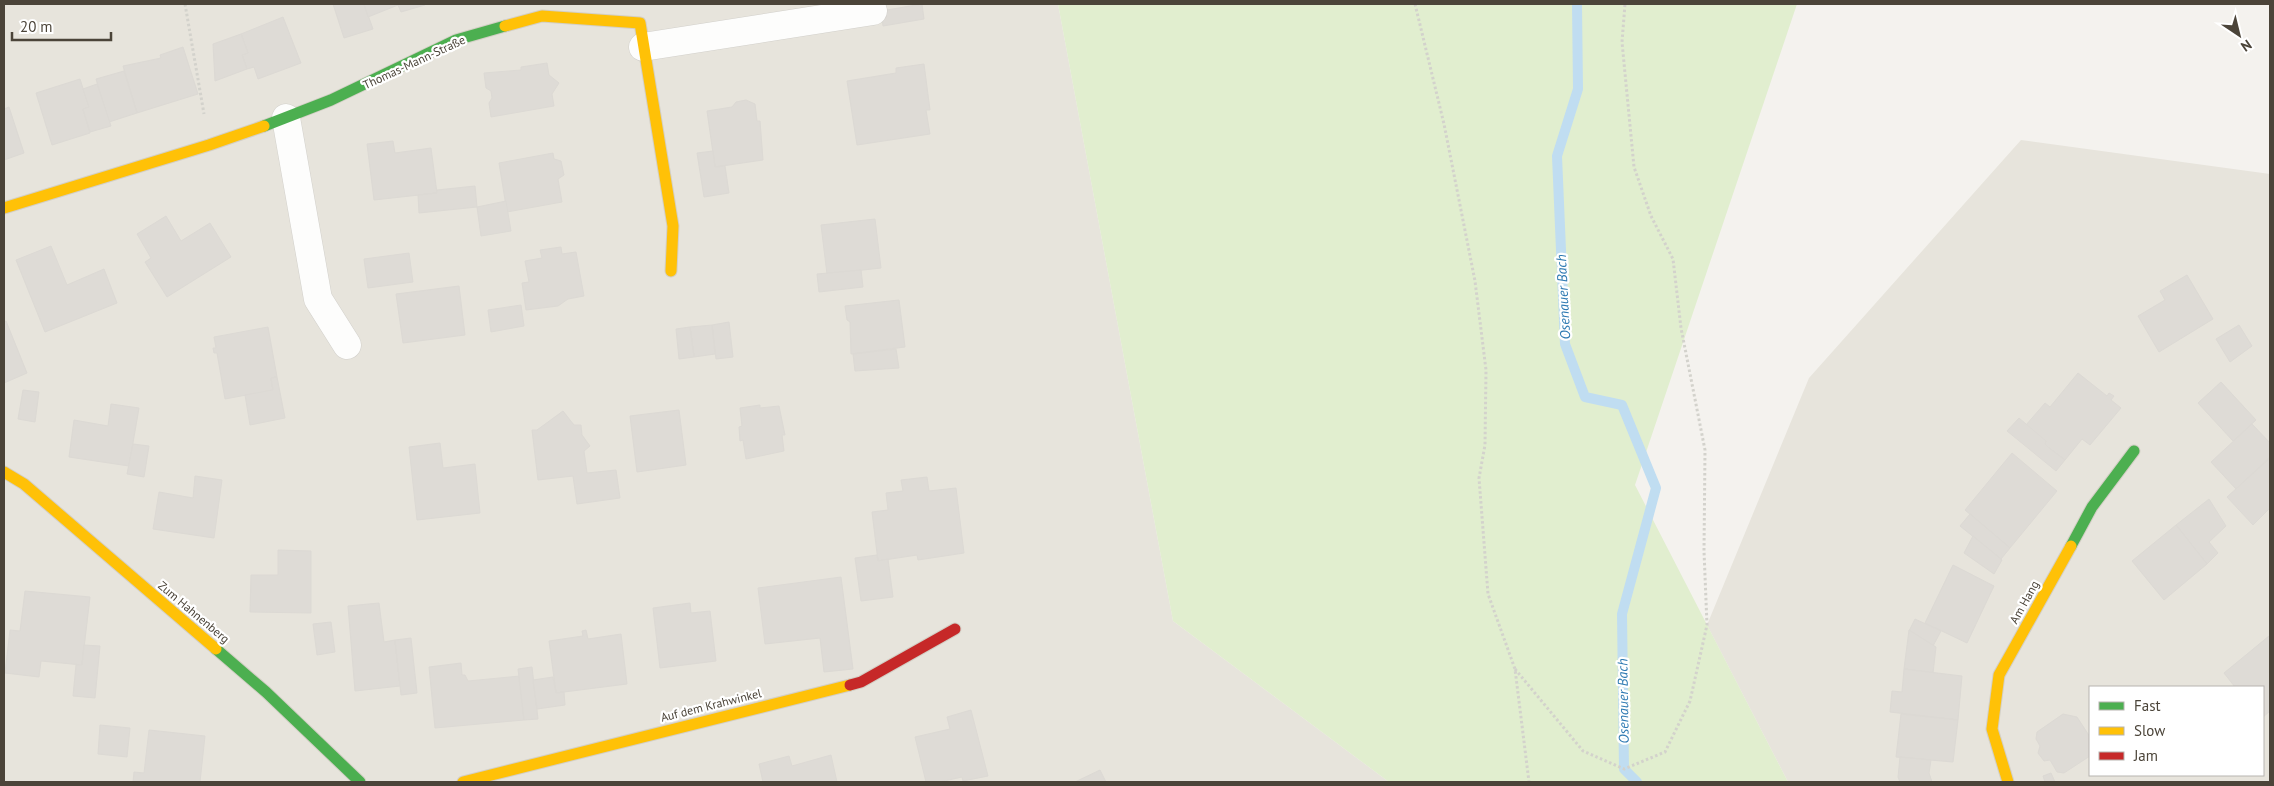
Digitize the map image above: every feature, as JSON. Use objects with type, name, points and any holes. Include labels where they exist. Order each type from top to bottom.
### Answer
[{"type":"street","points":[[643,47],[873,11]]},
{"type":"street","name":"Thomas-Mann-Straße","points":[[4,208],[209,145],[286,118],[331,100],[456,40],[542,16],[640,22],[673,226],[671,271]]},
{"type":"street","points":[[286,118],[318,299],[347,345]]},
{"type":"street","name":"Am Hang","points":[[2008,782],[1992,729],[1999,675],[2092,507],[2134,451]]},
{"type":"street","name":"Zum Hahnenberg","points":[[4,472],[24,484],[266,692],[360,782]]},
{"type":"street","name":"Auf dem Krahwinkel","points":[[463,782],[861,682],[954,629]]},
{"type":"path","points":[[185,4],[209,145]]},
{"type":"path","points":[[1416,4],[1444,124],[1475,280],[1486,370],[1485,444],[1479,478],[1488,594],[1515,669],[1529,782]]},
{"type":"path","points":[[1515,669],[1582,751],[1624,769],[1666,752],[1690,701],[1707,624],[1704,552],[1705,450],[1681,328],[1673,259],[1651,216],[1634,167],[1622,42],[1625,4]]},
{"type":"shaded area","points":[[4,4],[1058,4],[1173,621],[1389,782],[4,782]]},
{"type":"shaded area","points":[[2021,140],[2270,174],[2270,782],[1788,782],[1707,625],[1809,378]]},
{"type":"green space","points":[[1058,4],[1797,4],[1635,485],[1788,782],[1389,782],[1173,621]]},
{"type":"building","points":[[333,4],[364,4],[373,29],[344,38]]},
{"type":"building","points":[[364,4],[425,5],[401,12],[398,5],[368,17]]},
{"type":"building","points":[[922,4],[924,19],[883,26],[881,11]]},
{"type":"building","points":[[283,17],[301,63],[258,79],[254,67],[247,69],[242,55],[248,53],[241,34]]},
{"type":"building","points":[[241,34],[248,53],[242,55],[247,69],[215,81],[213,44]]},
{"type":"building","points":[[183,47],[198,94],[137,113],[123,66],[161,58],[160,55]]},
{"type":"building","points":[[547,63],[549,75],[559,83],[552,94],[554,106],[491,117],[489,103],[492,98],[491,91],[486,88],[484,73],[521,70],[521,67]]},
{"type":"building","points":[[924,64],[930,110],[926,110],[930,134],[857,145],[847,81],[896,73],[896,68]]},
{"type":"building","points":[[124,71],[137,113],[109,122],[96,79]]},
{"type":"building","points":[[80,79],[89,107],[83,109],[90,133],[52,145],[36,93]]},
{"type":"building","points":[[97,84],[111,126],[90,132],[83,109],[89,107],[83,89]]},
{"type":"building","points":[[746,100],[755,104],[757,121],[760,121],[763,160],[715,167],[707,111],[732,107],[736,102]]},
{"type":"building","points":[[9,107],[24,153],[4,160],[4,109]]},
{"type":"building","points":[[393,141],[395,153],[431,148],[437,193],[374,200],[367,144]]},
{"type":"building","points":[[713,151],[715,167],[725,166],[729,193],[704,197],[697,153]]},
{"type":"building","points":[[553,153],[554,159],[561,161],[564,175],[558,179],[562,202],[507,212],[499,163]]},
{"type":"building","points":[[475,186],[477,207],[419,213],[418,195],[437,193],[437,190]]},
{"type":"building","points":[[506,201],[511,231],[481,236],[477,207]]},
{"type":"building","points":[[166,216],[181,241],[210,223],[231,257],[167,297],[145,262],[151,258],[137,234]]},
{"type":"building","points":[[875,219],[881,268],[827,274],[821,225]]},
{"type":"building","points":[[51,246],[67,285],[104,269],[117,303],[45,332],[16,260]]},
{"type":"building","points":[[561,247],[562,254],[576,252],[584,296],[568,299],[558,306],[526,310],[522,283],[529,282],[525,261],[542,258],[540,250]]},
{"type":"building","points":[[409,253],[413,282],[368,288],[364,259]]},
{"type":"building","points":[[861,270],[863,287],[819,292],[817,274]]},
{"type":"building","points":[[2187,275],[2213,319],[2159,352],[2138,316],[2165,300],[2160,291]]},
{"type":"building","points":[[459,286],[465,335],[403,343],[396,294]]},
{"type":"building","points":[[899,300],[905,347],[851,354],[850,322],[847,320],[845,306]]},
{"type":"building","points":[[521,305],[524,326],[491,332],[488,310]]},
{"type":"building","points":[[6,321],[27,373],[4,383],[4,322]]},
{"type":"building","points":[[729,322],[733,357],[716,359],[712,325]]},
{"type":"building","points":[[712,325],[715,354],[694,357],[690,327]]},
{"type":"building","points":[[2239,325],[2252,346],[2230,362],[2216,339]]},
{"type":"building","points":[[268,327],[277,377],[271,378],[273,390],[225,399],[217,353],[214,353],[213,348],[216,348],[214,337]]},
{"type":"building","points":[[690,327],[694,357],[679,359],[676,329]]},
{"type":"building","points":[[896,349],[899,368],[855,371],[853,354]]},
{"type":"building","points":[[2078,373],[2107,396],[2109,393],[2114,396],[2111,400],[2121,408],[2090,445],[2082,439],[2065,460],[2049,448],[2045,444],[2046,441],[2026,425],[2045,403],[2050,407]]},
{"type":"building","points":[[277,377],[285,418],[250,425],[245,395],[273,390],[271,378]]},
{"type":"building","points":[[2221,382],[2256,420],[2233,441],[2198,403]]},
{"type":"building","points":[[23,390],[39,392],[35,422],[18,419]]},
{"type":"building","points":[[111,404],[139,408],[129,466],[69,457],[74,420],[108,426]]},
{"type":"building","points":[[760,405],[760,408],[779,406],[785,435],[782,435],[784,451],[746,459],[743,440],[740,441],[739,427],[742,426],[740,408]]},
{"type":"building","points":[[679,410],[686,465],[637,472],[630,416]]},
{"type":"building","points":[[563,411],[574,425],[581,425],[582,435],[590,446],[584,451],[587,473],[616,470],[620,498],[577,504],[573,476],[538,480],[532,430],[537,430]]},
{"type":"building","points":[[2019,418],[2046,441],[2045,444],[2049,448],[2065,460],[2056,471],[2007,431]]},
{"type":"building","points":[[2252,424],[2270,443],[2270,457],[2236,489],[2211,462]]},
{"type":"building","points":[[440,443],[443,468],[475,464],[480,513],[417,520],[409,447]]},
{"type":"building","points":[[133,444],[149,446],[144,477],[127,474]]},
{"type":"building","points":[[2012,453],[2057,491],[2010,548],[1965,510]]},
{"type":"building","points":[[2269,459],[2270,508],[2253,525],[2227,497]]},
{"type":"building","points":[[195,476],[222,480],[214,538],[153,529],[159,492],[193,498]]},
{"type":"building","points":[[927,477],[929,491],[956,488],[964,553],[918,560],[917,555],[878,561],[872,512],[888,510],[886,493],[903,491],[901,480]]},
{"type":"building","points":[[2209,499],[2226,526],[2209,542],[2218,553],[2207,564],[2176,525]]},
{"type":"building","points":[[1970,514],[2010,548],[2001,559],[1960,526]]},
{"type":"building","points":[[2176,525],[2207,564],[2164,600],[2132,561]]},
{"type":"building","points":[[1973,536],[2002,560],[1994,574],[1964,553]]},
{"type":"building","points":[[278,550],[311,551],[311,613],[250,612],[251,575],[278,575]]},
{"type":"building","points":[[877,555],[878,561],[888,559],[893,597],[861,601],[855,558]]},
{"type":"building","points":[[1953,565],[1994,586],[1967,643],[1925,623]]},
{"type":"building","points":[[841,577],[853,669],[824,672],[820,638],[765,644],[758,588]]},
{"type":"building","points":[[25,591],[90,597],[82,665],[41,661],[39,677],[5,673],[10,630],[20,631]]},
{"type":"building","points":[[379,603],[384,642],[395,640],[400,686],[355,691],[348,606]]},
{"type":"building","points":[[690,603],[691,613],[710,611],[716,661],[660,668],[653,608]]},
{"type":"building","points":[[1915,619],[1941,631],[1933,646],[1909,631]]},
{"type":"building","points":[[331,622],[335,652],[317,655],[313,624]]},
{"type":"building","points":[[586,630],[588,639],[621,634],[627,684],[556,693],[549,641],[583,636],[582,631]]},
{"type":"building","points":[[1909,630],[1936,647],[1933,673],[1904,669]]},
{"type":"building","points":[[2269,636],[2270,711],[2264,716],[2264,686],[2234,686],[2224,673]]},
{"type":"building","points":[[411,638],[417,693],[401,695],[395,640]]},
{"type":"building","points":[[84,645],[100,646],[95,698],[73,696],[76,665],[82,665]]},
{"type":"building","points":[[461,663],[462,675],[465,675],[468,681],[520,676],[524,720],[435,728],[429,667]]},
{"type":"building","points":[[532,667],[538,719],[524,720],[518,669]]},
{"type":"building","points":[[1904,669],[1962,676],[1958,720],[1890,712],[1892,691],[1902,692]]},
{"type":"building","points":[[553,677],[556,693],[564,692],[565,705],[537,709],[533,680]]},
{"type":"building","points":[[971,710],[988,776],[963,781],[962,777],[940,782],[926,782],[915,737],[950,729],[947,717]]},
{"type":"building","points":[[1901,714],[1958,720],[1953,762],[1896,757]]},
{"type":"building","points":[[2063,714],[2077,717],[2089,735],[2089,757],[2064,773],[2057,772],[2050,760],[2044,761],[2038,753],[2040,746],[2036,739],[2037,732]]},
{"type":"building","points":[[100,725],[130,728],[127,757],[98,754]]},
{"type":"building","points":[[149,730],[205,736],[200,782],[133,782],[134,772],[144,773]]},
{"type":"building","points":[[831,755],[837,782],[763,782],[759,764],[789,756],[792,766]]},
{"type":"building","points":[[1900,757],[1931,760],[1929,773],[1932,782],[1900,782],[1898,777]]},
{"type":"building","points":[[1100,770],[1106,782],[1075,782]]},
{"type":"building","points":[[2051,773],[2055,782],[2045,782],[2043,776]]},
{"type":"waterway","name":"Osenauer Bach","points":[[1577,4],[1578,89],[1557,156],[1565,344],[1585,397],[1622,405],[1656,488],[1622,614],[1624,769],[1637,782]]},
{"type":"traffic: fast","points":[[264,126],[331,100],[456,40],[505,26]]},
{"type":"traffic: fast","points":[[2071,546],[2092,507],[2134,451]]},
{"type":"traffic: fast","points":[[216,649],[266,692],[360,782]]},
{"type":"traffic: slow","points":[[505,26],[542,16],[640,23],[673,226],[671,271]]},
{"type":"traffic: slow","points":[[4,208],[209,145],[264,126]]},
{"type":"traffic: slow","points":[[4,472],[24,484],[216,649]]},
{"type":"traffic: slow","points":[[2008,782],[1992,729],[1999,675],[2071,546]]},
{"type":"traffic: slow","points":[[463,782],[850,685]]},
{"type":"traffic: jam","points":[[850,685],[861,682],[955,629]]}]
